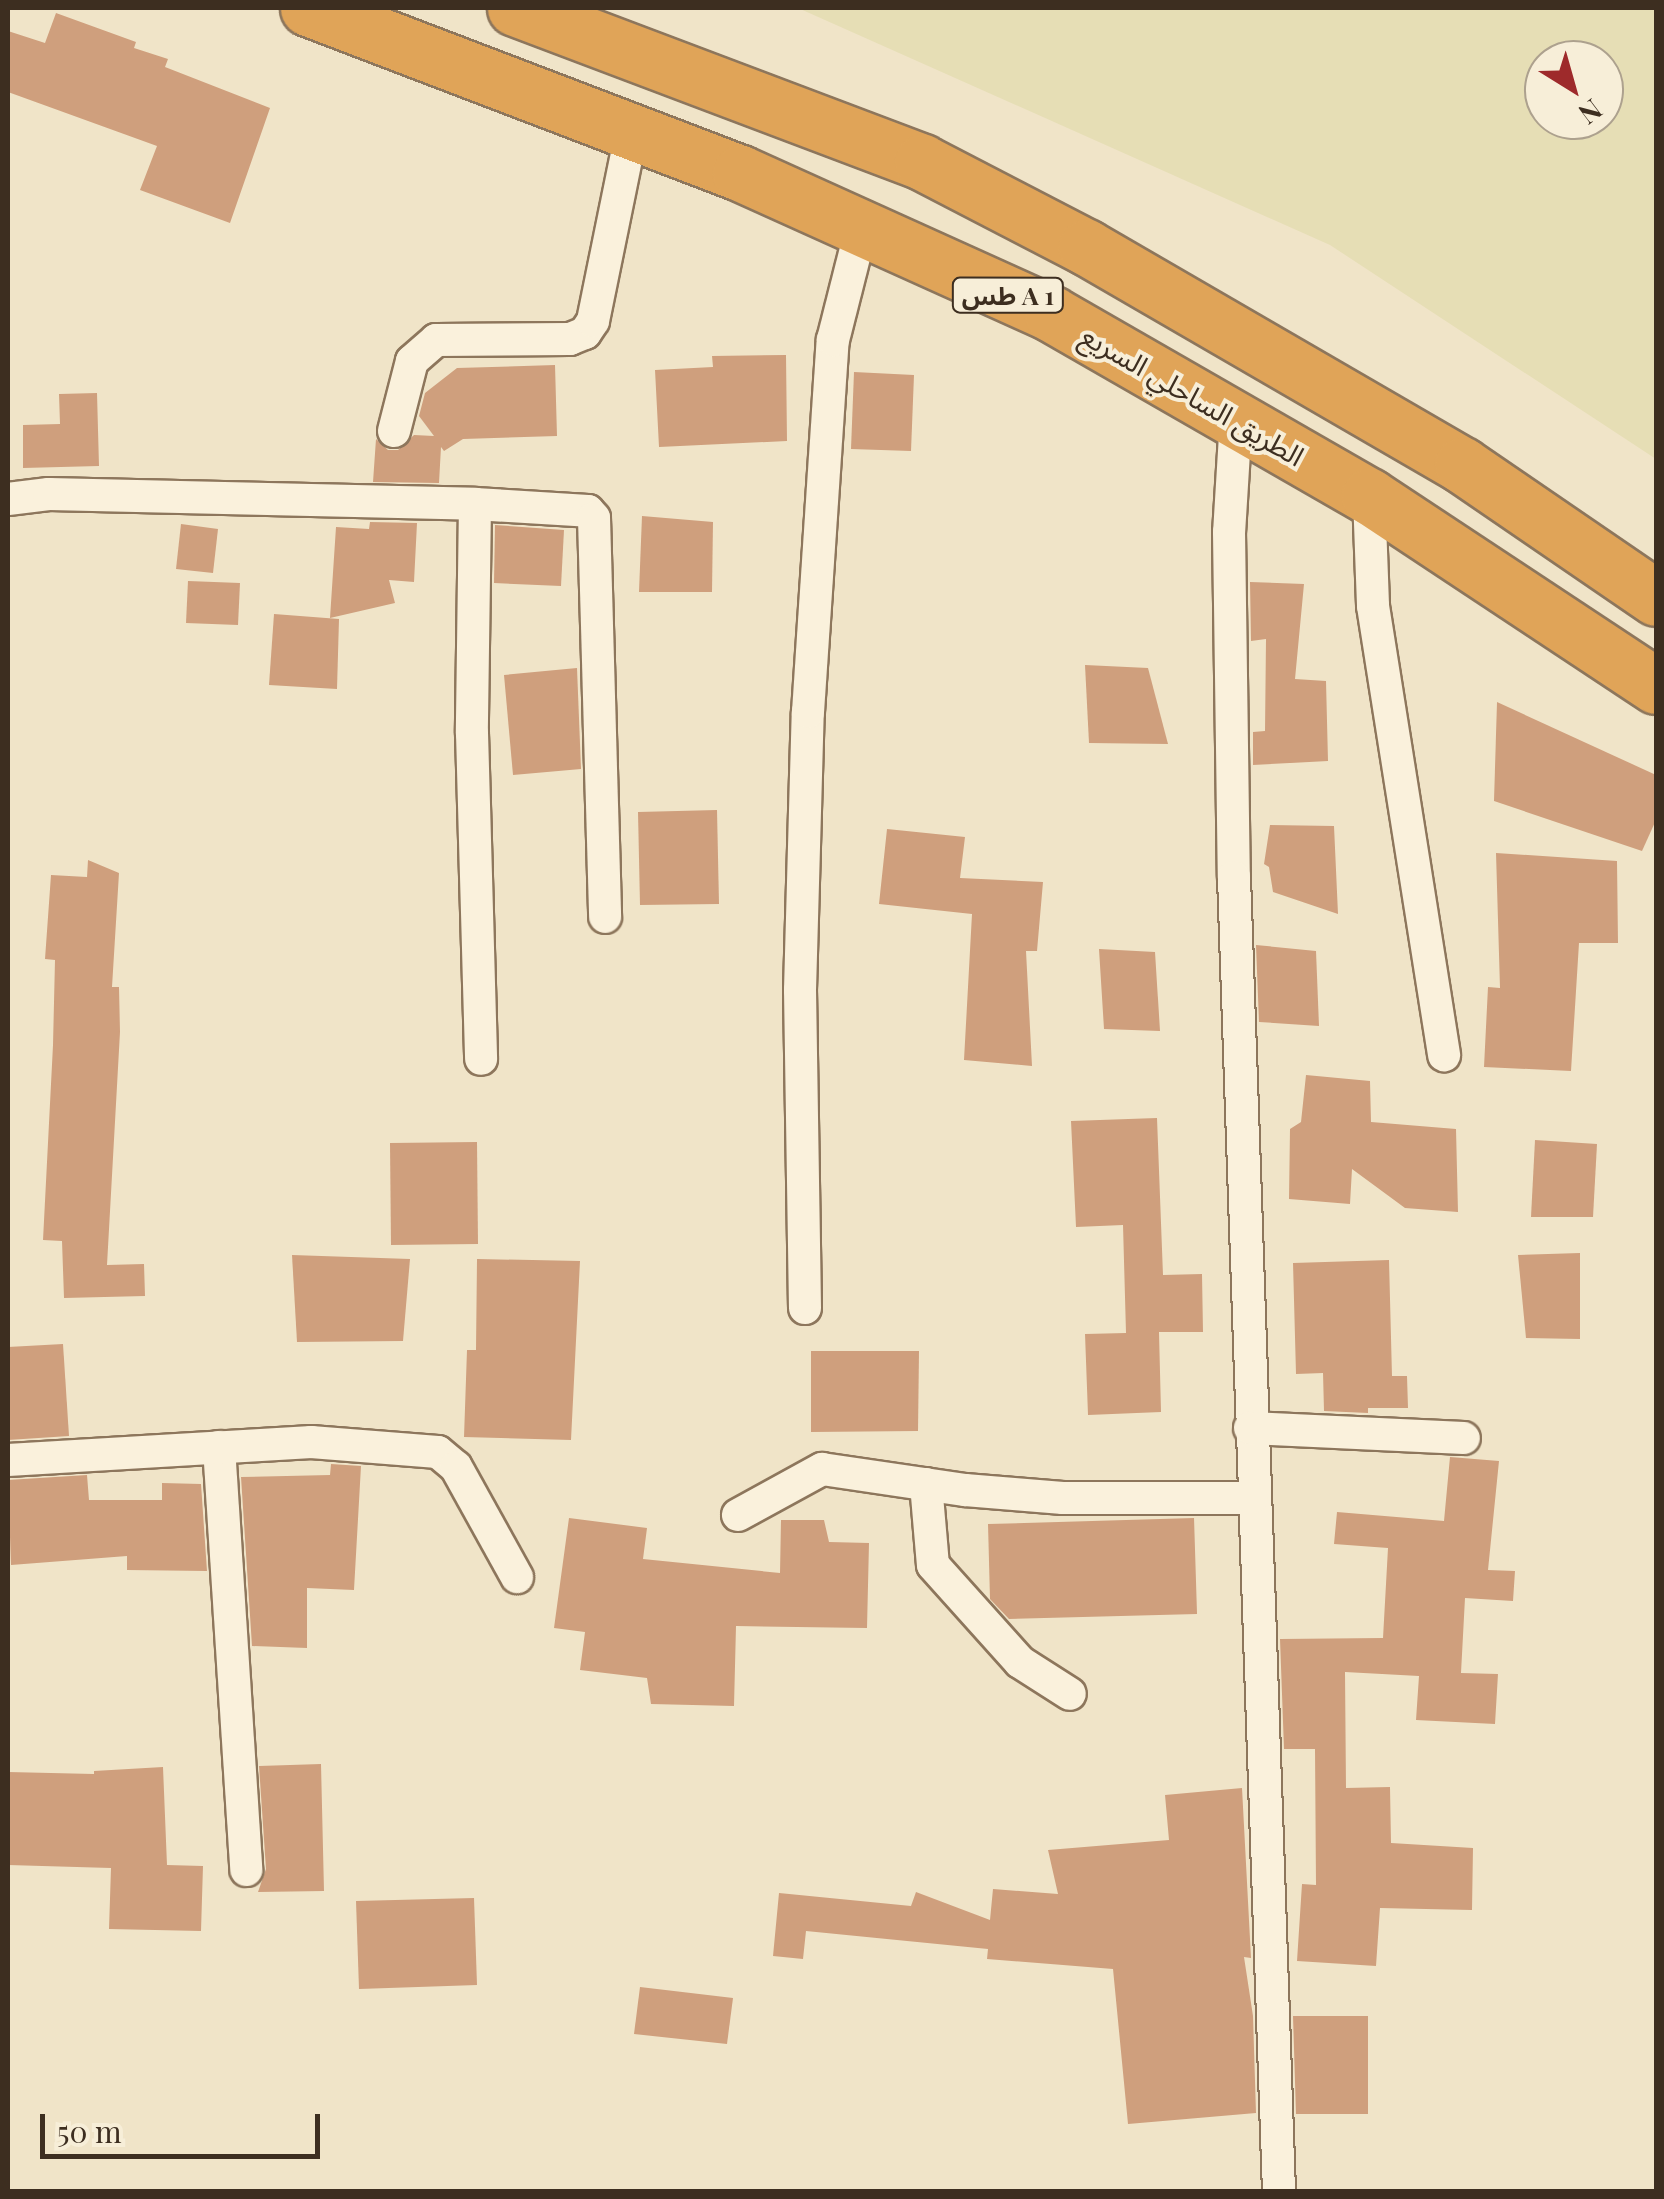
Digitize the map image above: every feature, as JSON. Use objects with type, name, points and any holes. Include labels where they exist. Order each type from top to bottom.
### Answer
[{"type":"highway","name":"الطريق الساحلي السريع","points":[[308,8],[740,173],[1052,314],[1369,496],[1656,686]]},
{"type":"highway","name":"طس A 1","points":[[515,8],[774,104],[955,179],[1086,247],[1462,465],[1656,598]]},
{"type":"street","points":[[394,431],[412,361],[436,340],[570,338],[585,332],[593,321],[632,130]]},
{"type":"street","points":[[804,1308],[800,990],[808,712],[833,340],[861,229]]},
{"type":"street","points":[[1236,419],[1229,532],[1231,704],[1252,1498],[1279,2192]]},
{"type":"street","points":[[8,499],[49,494],[581,508],[594,518],[605,916]]},
{"type":"street","points":[[1369,496],[1372,606],[1444,1055]]},
{"type":"street","points":[[474,504],[472,733],[481,1060]]},
{"type":"street","points":[[1250,1428],[1464,1438]]},
{"type":"street","points":[[8,1460],[311,1442],[438,1452],[456,1467],[517,1577]]},
{"type":"street","points":[[219,1447],[246,1870]]},
{"type":"street","points":[[738,1515],[822,1469],[1063,1498],[1252,1498]]},
{"type":"street","points":[[926,1484],[934,1565],[1020,1662],[1070,1694]]},
{"type":"shaded area","points":[[798,8],[1656,8],[1656,459],[1330,245]]},
{"type":"building","points":[[56,13],[136,42],[134,48],[168,59],[165,67],[270,108],[230,223],[140,190],[157,146],[8,92],[8,31],[45,43]]},
{"type":"building","points":[[786,355],[787,441],[659,447],[655,370],[713,367],[712,356]]},
{"type":"building","points":[[555,365],[557,436],[463,439],[444,451],[441,447],[439,483],[373,482],[376,439],[388,450],[398,450],[414,435],[434,436],[419,416],[425,393],[457,368]]},
{"type":"building","points":[[854,372],[914,375],[911,451],[851,449]]},
{"type":"building","points":[[97,393],[99,466],[23,468],[23,425],[60,424],[59,394]]},
{"type":"building","points":[[642,516],[713,522],[712,592],[639,592]]},
{"type":"building","points":[[370,522],[417,523],[414,582],[389,580],[395,603],[330,618],[336,527],[369,529]]},
{"type":"building","points":[[181,524],[218,529],[213,573],[176,569]]},
{"type":"building","points":[[495,525],[564,530],[561,586],[494,583]]},
{"type":"building","points":[[188,581],[240,583],[238,625],[186,623]]},
{"type":"building","points":[[1250,582],[1304,584],[1295,679],[1326,681],[1328,761],[1253,765],[1253,732],[1265,731],[1266,639],[1251,641]]},
{"type":"building","points":[[274,614],[339,619],[337,689],[269,685]]},
{"type":"building","points":[[1085,665],[1148,668],[1168,744],[1089,743]]},
{"type":"building","points":[[577,668],[581,769],[513,775],[504,675]]},
{"type":"building","points":[[1497,702],[1656,775],[1656,820],[1642,851],[1494,801]]},
{"type":"building","points":[[717,810],[719,904],[640,905],[638,812]]},
{"type":"building","points":[[1270,825],[1334,826],[1338,914],[1273,892],[1269,867],[1264,864]]},
{"type":"building","points":[[887,829],[965,837],[960,878],[1043,882],[1037,951],[1026,951],[1032,1066],[964,1060],[972,914],[879,904]]},
{"type":"building","points":[[1496,853],[1617,861],[1618,943],[1579,943],[1571,1071],[1484,1067],[1488,987],[1500,988]]},
{"type":"building","points":[[88,860],[119,873],[112,987],[119,987],[120,1032],[107,1265],[144,1264],[145,1296],[64,1298],[62,1241],[43,1240],[55,960],[45,959],[51,875],[87,877]]},
{"type":"building","points":[[1256,945],[1316,951],[1319,1026],[1259,1022]]},
{"type":"building","points":[[1099,949],[1155,952],[1160,1031],[1104,1029]]},
{"type":"building","points":[[1306,1075],[1370,1081],[1371,1122],[1456,1129],[1458,1212],[1405,1208],[1352,1169],[1350,1204],[1289,1199],[1290,1129],[1301,1122]]},
{"type":"building","points":[[1157,1118],[1163,1275],[1202,1274],[1203,1332],[1159,1332],[1161,1412],[1088,1415],[1085,1334],[1126,1333],[1123,1225],[1076,1227],[1071,1121]]},
{"type":"building","points":[[1535,1140],[1597,1144],[1593,1217],[1531,1217]]},
{"type":"building","points":[[477,1142],[478,1244],[391,1245],[390,1143]]},
{"type":"building","points":[[1580,1253],[1580,1339],[1526,1338],[1518,1255]]},
{"type":"building","points":[[292,1255],[410,1259],[403,1341],[297,1342]]},
{"type":"building","points":[[477,1259],[580,1261],[571,1440],[464,1437],[467,1350],[476,1350]]},
{"type":"building","points":[[1389,1260],[1392,1376],[1407,1376],[1408,1408],[1368,1408],[1368,1413],[1324,1411],[1323,1373],[1296,1374],[1293,1263]]},
{"type":"building","points":[[63,1344],[69,1436],[8,1440],[8,1347]]},
{"type":"building","points":[[811,1351],[919,1351],[918,1431],[811,1432]]},
{"type":"building","points":[[1450,1457],[1499,1461],[1488,1570],[1515,1571],[1513,1601],[1465,1598],[1461,1673],[1498,1674],[1495,1724],[1416,1720],[1419,1676],[1345,1672],[1346,1788],[1390,1787],[1391,1843],[1473,1848],[1472,1910],[1380,1908],[1376,1966],[1297,1961],[1302,1884],[1316,1885],[1315,1749],[1284,1749],[1280,1639],[1383,1638],[1388,1548],[1334,1544],[1337,1512],[1444,1521]]},
{"type":"building","points":[[331,1464],[361,1466],[354,1590],[307,1588],[307,1648],[252,1646],[241,1477],[330,1475]]},
{"type":"building","points":[[87,1475],[89,1500],[162,1500],[162,1483],[201,1484],[207,1571],[127,1570],[127,1556],[11,1565],[8,1480]]},
{"type":"building","points":[[569,1518],[647,1528],[643,1559],[780,1573],[781,1520],[824,1520],[829,1542],[869,1543],[867,1628],[736,1626],[734,1706],[651,1704],[647,1678],[580,1670],[585,1632],[554,1628]]},
{"type":"building","points":[[1194,1518],[1197,1614],[1009,1619],[990,1599],[988,1524]]},
{"type":"building","points":[[321,1764],[324,1891],[258,1892],[266,1869],[259,1766]]},
{"type":"building","points":[[163,1767],[167,1865],[203,1866],[201,1931],[109,1929],[111,1868],[8,1865],[8,1772],[94,1774]]},
{"type":"building","points":[[1242,1788],[1251,1958],[1244,1957],[1253,2016],[1256,2113],[1128,2124],[1113,1969],[987,1959],[988,1949],[806,1931],[803,1959],[773,1956],[779,1893],[911,1906],[916,1892],[990,1920],[993,1889],[1058,1894],[1048,1850],[1169,1840],[1165,1795]]},
{"type":"building","points":[[474,1898],[477,1985],[359,1989],[356,1901]]},
{"type":"building","points":[[640,1987],[733,1998],[727,2044],[634,2034]]},
{"type":"building","points":[[1293,2016],[1368,2016],[1368,2114],[1296,2114]]}]
